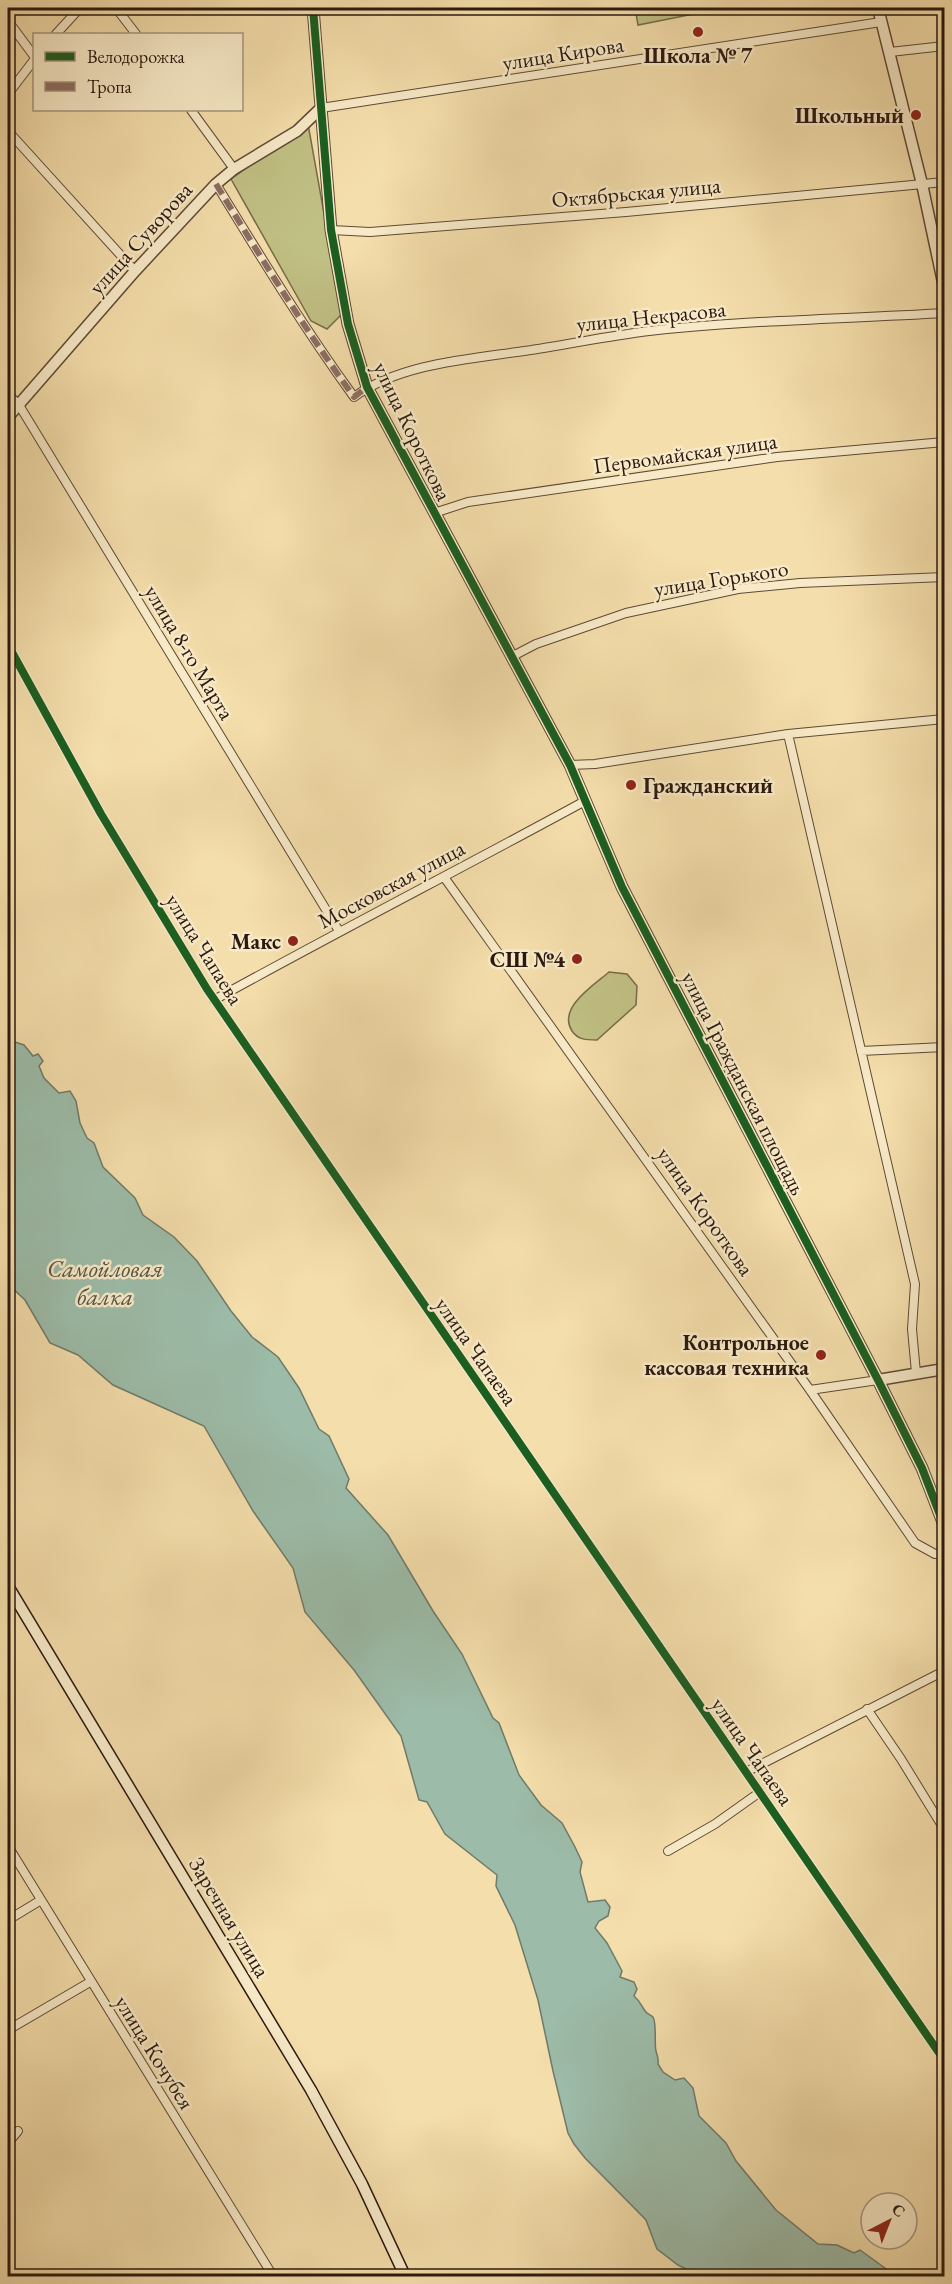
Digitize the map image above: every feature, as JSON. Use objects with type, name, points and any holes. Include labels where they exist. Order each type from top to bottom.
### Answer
[{"type":"street","points":[[57,33],[80,8]]},
{"type":"street","points":[[116,8],[135,33]]},
{"type":"street","name":"улица Короткова","points":[[313,8],[331,230],[348,324],[367,387],[513,656],[570,765],[585,801]]},
{"type":"street","points":[[878,8],[945,287]]},
{"type":"street","points":[[8,21],[33,57]]},
{"type":"street","name":"улица Кирова","points":[[321,108],[881,22]]},
{"type":"street","points":[[890,52],[945,46]]},
{"type":"street","points":[[8,94],[33,59]]},
{"type":"street","name":"улица Суворова","points":[[8,417],[135,271],[216,184],[234,169],[297,131],[321,108]]},
{"type":"street","points":[[192,111],[234,169]]},
{"type":"street","points":[[8,131],[135,271]]},
{"type":"street","name":"Октябрьская улица","points":[[331,230],[370,231],[615,213],[945,182]]},
{"type":"street","points":[[216,184],[276,282],[354,397],[367,387]]},
{"type":"street","name":"улица Некрасова","points":[[367,387],[398,374],[444,364],[651,331],[765,322],[945,314]]},
{"type":"street","name":"улица 8-го Марта","points":[[8,394],[19,405],[339,931]]},
{"type":"street","name":"Первомайская улица","points":[[434,513],[468,502],[777,457],[945,442]]},
{"type":"street","name":"улица Горького","points":[[513,656],[536,644],[626,613],[738,589],[800,583],[945,577]]},
{"type":"street","name":"улица Чапаева","points":[[8,645],[101,814],[214,1000],[945,2060]]},
{"type":"street","points":[[570,765],[614,761],[788,735],[945,719]]},
{"type":"street","points":[[788,735],[915,1284],[912,1329],[916,1373]]},
{"type":"street","name":"Московская улица","points":[[214,1000],[585,801]]},
{"type":"street","name":"улица Гражданская площадь","points":[[585,801],[625,894],[878,1380]]},
{"type":"street","name":"улица Короткова","points":[[444,877],[810,1390],[915,1543],[935,1554],[945,1554]]},
{"type":"street","points":[[861,1052],[945,1047]]},
{"type":"street","points":[[810,1390],[945,1369]]},
{"type":"street","points":[[878,1380],[922,1468],[945,1525]]},
{"type":"street","name":"Заречная улица","points":[[8,1586],[310,2090],[362,2184],[405,2277]]},
{"type":"street","points":[[746,1772],[945,1671]]},
{"type":"street","points":[[867,1709],[945,1828]]},
{"type":"street","points":[[668,1851],[716,1824],[760,1792]]},
{"type":"street","name":"улица Кочубея","points":[[8,1846],[273,2277]]},
{"type":"street","points":[[8,1920],[41,1900]]},
{"type":"street","points":[[8,2030],[90,1982]]},
{"type":"street","points":[[8,2143],[18,2131]]},
{"type":"shaded area","points":[[635,8],[692,8],[694,14],[638,25]]},
{"type":"shaded area","points":[[308,124],[342,314],[327,329],[311,321],[231,179]]},
{"type":"shaded area","points":[[609,972],[627,974],[637,986],[636,1005],[597,1040],[580,1038],[572,1031],[569,1014],[579,998]]},
{"type":"water","name":"Самойловая балка","points":[[8,1042],[24,1045],[33,1056],[38,1054],[43,1061],[39,1066],[44,1078],[59,1093],[70,1091],[76,1101],[80,1123],[87,1138],[94,1143],[103,1167],[135,1198],[143,1215],[174,1237],[197,1261],[231,1311],[252,1337],[278,1357],[299,1388],[319,1429],[329,1436],[349,1479],[346,1488],[388,1535],[433,1611],[462,1654],[493,1718],[499,1723],[519,1775],[541,1805],[562,1823],[582,1862],[580,1872],[588,1902],[605,1900],[610,1907],[608,1916],[599,1921],[595,1928],[607,1943],[622,1971],[620,1977],[634,1982],[637,1989],[634,1996],[646,2012],[653,2017],[658,2064],[663,2072],[675,2080],[684,2078],[693,2088],[699,2116],[726,2143],[736,2161],[776,2210],[818,2244],[837,2245],[854,2253],[861,2251],[896,2276],[700,2276],[678,2265],[657,2249],[646,2220],[574,2144],[568,2133],[538,2000],[515,1925],[496,1886],[497,1875],[445,1834],[427,1802],[419,1800],[401,1736],[354,1670],[305,1612],[293,1568],[253,1511],[204,1426],[113,1385],[78,1355],[50,1343],[25,1300],[8,1284]]},
{"type":"marked path","points":[[216,184],[300,318],[354,397],[367,387]]},
{"type":"cycle path","points":[[313,8],[331,230],[348,324],[367,387],[570,765],[622,887],[878,1380],[922,1468],[944,1525]]},
{"type":"cycle path","points":[[8,645],[101,814],[207,989],[944,2060]]},
{"type":"place","name":"Школа № 7","points":[[698,32]]},
{"type":"place","name":"Школьный","points":[[916,115]]},
{"type":"place","name":"Гражданский","points":[[631,785]]},
{"type":"place","name":"Макс","points":[[293,941]]},
{"type":"place","name":"СШ №4","points":[[577,959]]},
{"type":"place","name":"Контрольное кассовая техника","points":[[821,1355]]}]
